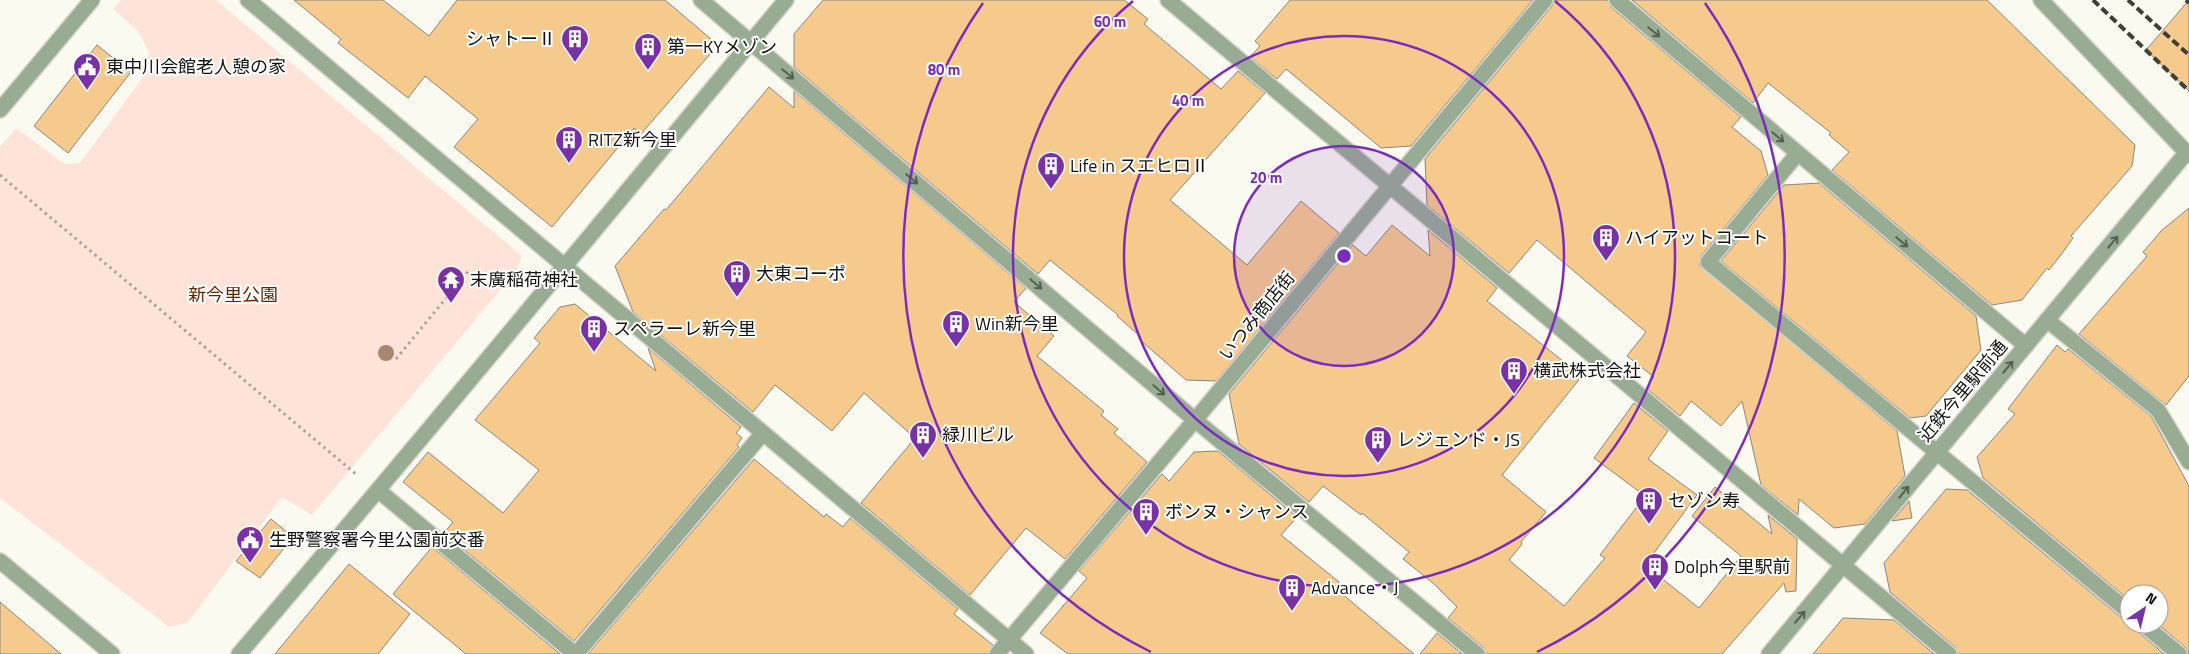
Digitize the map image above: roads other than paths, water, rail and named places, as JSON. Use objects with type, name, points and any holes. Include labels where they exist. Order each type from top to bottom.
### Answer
[{"type":"street","points":[[0,110],[92,0]]},
{"type":"street","points":[[248,0],[1026,654]]},
{"type":"street","points":[[701,0],[1195,420],[1477,654]]},
{"type":"street","points":[[239,654],[379,491],[786,0]]},
{"type":"street","points":[[1168,0],[1949,654]]},
{"type":"street","name":"いつみ商店街","points":[[997,654],[1545,0]]},
{"type":"street","points":[[1617,0],[2026,346]]},
{"type":"street","points":[[2041,0],[2188,154]]},
{"type":"street","points":[[1798,153],[1708,262],[2119,604]]},
{"type":"street","name":"近鉄今里駅前通","points":[[1769,654],[2188,154]]},
{"type":"street","points":[[2047,320],[2158,410],[2189,462]]},
{"type":"street","points":[[379,491],[576,654],[763,433]]},
{"type":"street","points":[[0,561],[112,654]]},
{"type":"street","points":[[2155,634],[2179,654]]},
{"type":"railway","points":[[2093,0],[2189,91]]},
{"type":"railway","points":[[2128,0],[2189,55]]},
{"type":"railway","points":[[2186,0],[2189,3]]},
{"type":"place","name":"シャトーⅡ","points":[[575,63]]},
{"type":"place","name":"第一KYメゾン","points":[[648,71]]},
{"type":"place","name":"東中川会館老人憩の家","points":[[87,91]]},
{"type":"place","name":"RITZ新今里","points":[[569,164]]},
{"type":"place","name":"Life in スエヒロⅡ","points":[[1051,190]]},
{"type":"place","name":"ハイアットコート","points":[[1606,262]]},
{"type":"place","name":"大東コーポ","points":[[737,298]]},
{"type":"place","name":"末廣稲荷神社","points":[[451,304]]},
{"type":"place","name":"Win新今里","points":[[956,348]]},
{"type":"place","name":"スペラーレ新今里","points":[[594,353]]},
{"type":"place","name":"横武株式会社","points":[[1514,395]]},
{"type":"place","name":"緑川ビル","points":[[923,459]]},
{"type":"place","name":"レジェンド・JS","points":[[1378,464]]},
{"type":"place","name":"セゾン寿","points":[[1649,525]]},
{"type":"place","name":"ボンヌ・シャンス","points":[[1146,536]]},
{"type":"place","name":"生野警察署今里公園前交番","points":[[250,564]]},
{"type":"place","name":"Dolph今里駅前","points":[[1655,591]]},
{"type":"place","name":"Advance・J","points":[[1292,612]]},
{"type":"park label","name":"新今里公園","points":[[233,295]]}]
